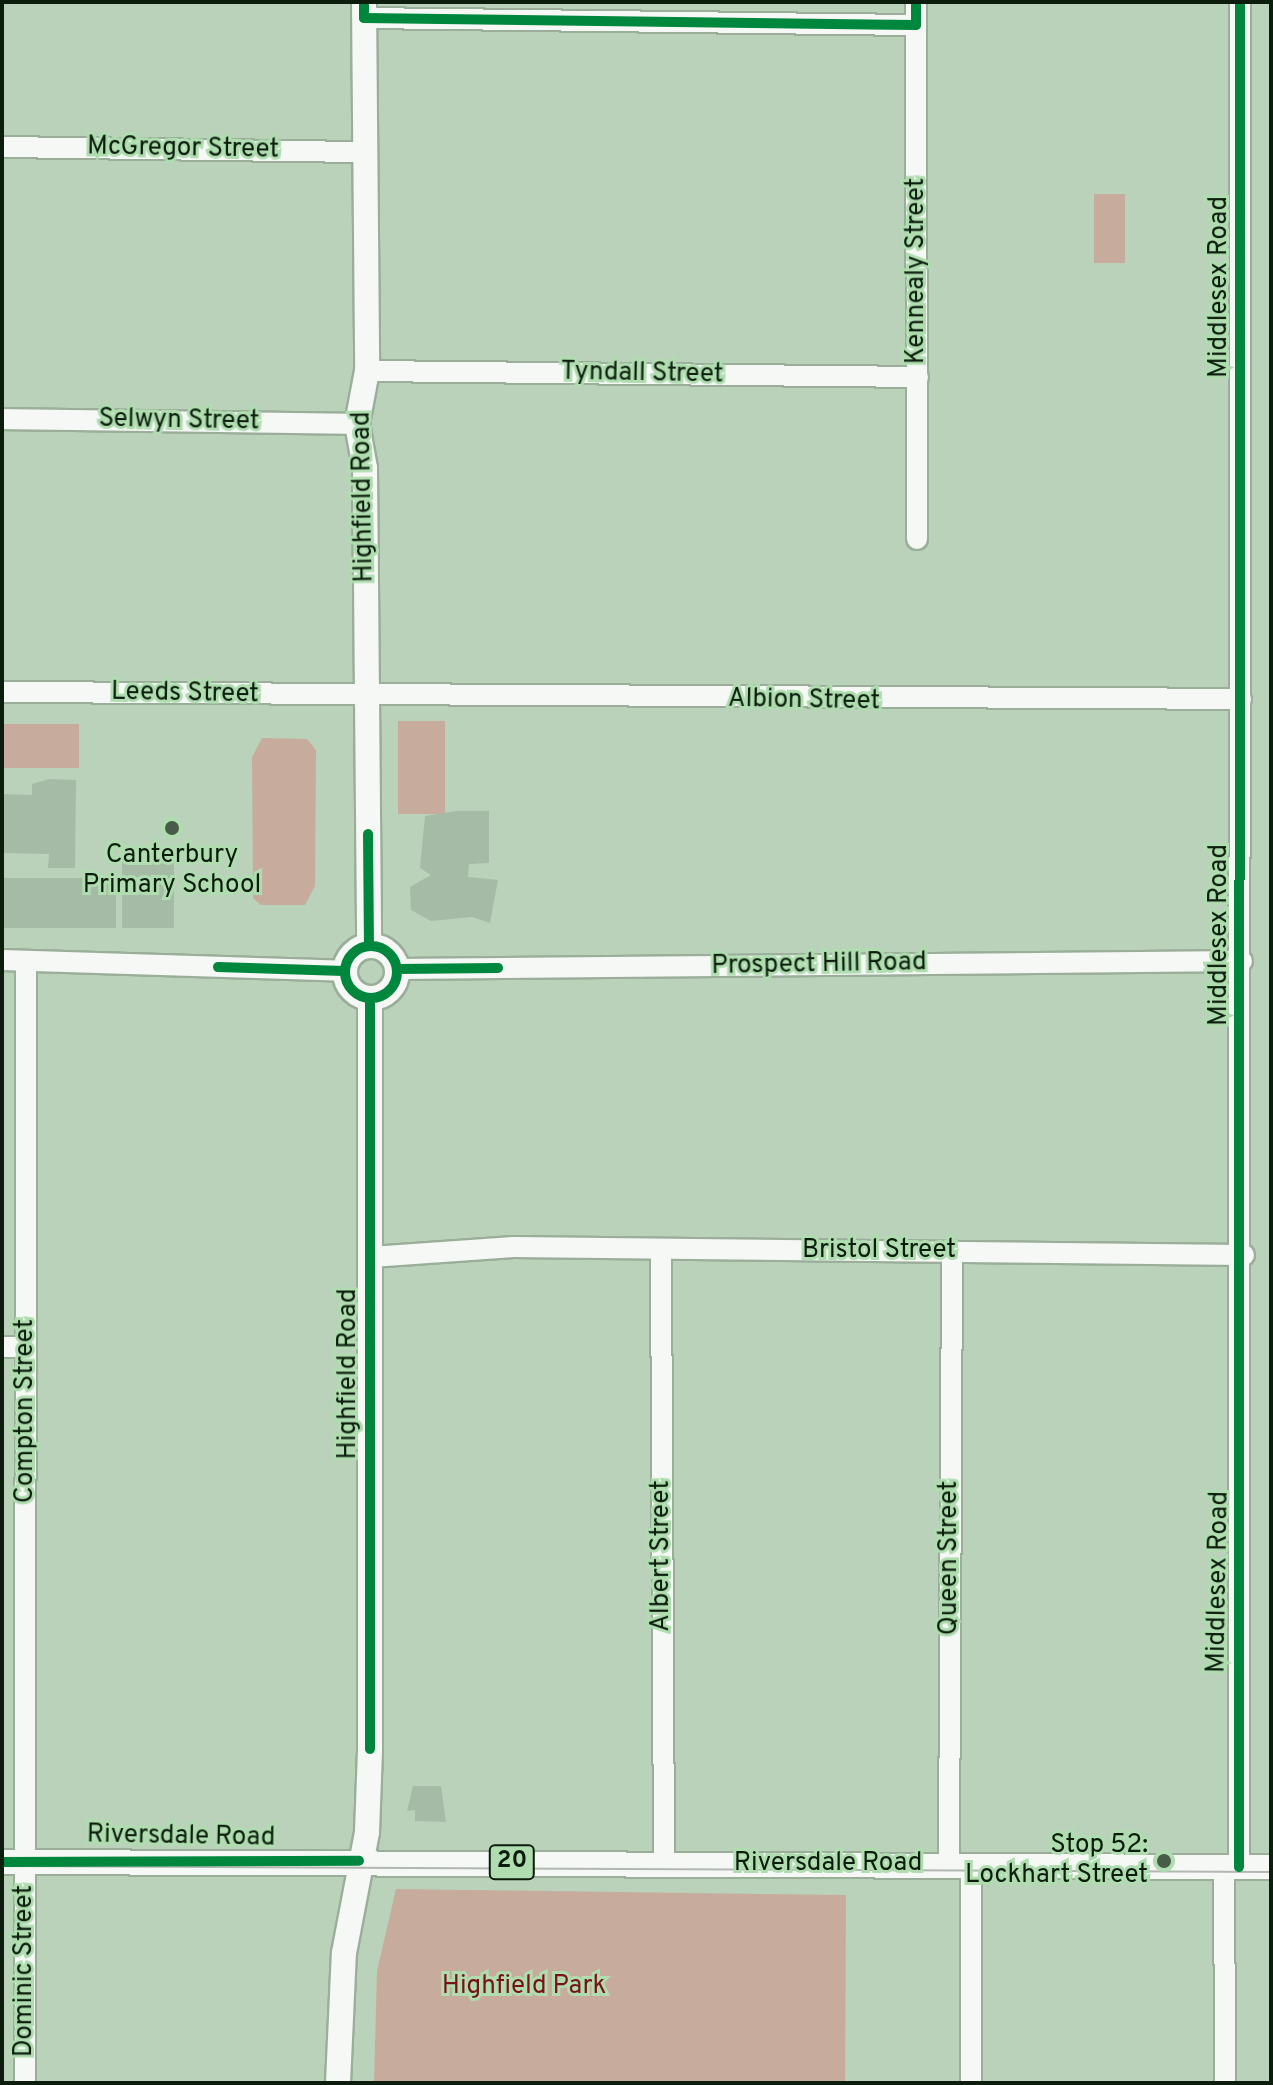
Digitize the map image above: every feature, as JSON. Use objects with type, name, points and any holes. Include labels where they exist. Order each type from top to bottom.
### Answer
[{"type":"main road","name":"Highfield Road","points":[[364,10],[367,371],[357,424],[365,468],[369,945]]},
{"type":"main road","points":[[369,945],[390,953],[397,969],[389,991],[370,999],[350,988],[344,971],[351,954],[369,945]]},
{"type":"main road","name":"Highfield Road","points":[[338,2083],[344,1953],[359,1861],[370,1749],[370,999]]},
{"type":"main road","name":"Riversdale Road","points":[[14,1861],[1271,1867]]},
{"type":"street","name":"Kennealy Street","points":[[916,2],[917,539]]},
{"type":"street","name":"Middlesex Road","points":[[1225,2083],[1231,1867],[1239,1815],[1244,1255],[1240,2]]},
{"type":"street","points":[[364,10],[916,25]]},
{"type":"street","name":"McGregor Street","points":[[2,147],[364,152]]},
{"type":"street","name":"Tyndall Street","points":[[367,371],[918,377]]},
{"type":"street","name":"Selwyn Street","points":[[2,419],[357,424]]},
{"type":"street","name":"Leeds Street","points":[[2,692],[367,697]]},
{"type":"street","name":"Albion Street","points":[[367,697],[1241,699]]},
{"type":"street","points":[[2,960],[344,971]]},
{"type":"street","name":"Compton Street","points":[[14,1861],[25,1347],[26,961]]},
{"type":"street","name":"Prospect Hill Road","points":[[397,969],[1242,961]]},
{"type":"street","name":"Bristol Street","points":[[371,1257],[514,1247],[1244,1255]]},
{"type":"street","name":"Albert Street","points":[[661,1250],[664,1863]]},
{"type":"street","name":"Queen Street","points":[[952,1252],[960,1865],[971,2083]]},
{"type":"street","points":[[2,1347],[25,1347]]},
{"type":"street","name":"Dominic Street","points":[[14,1861],[25,2083]]},
{"type":"green space","points":[[1094,194],[1125,194],[1125,263],[1094,263]]},
{"type":"green space","points":[[398,721],[445,721],[445,814],[398,814]]},
{"type":"green space","points":[[2,724],[79,724],[79,768],[2,768]]},
{"type":"green space","points":[[262,738],[307,739],[316,750],[315,886],[305,905],[261,905],[253,898],[252,757]]},
{"type":"green space","name":"Highfield Park","points":[[396,1889],[846,1895],[845,2083],[374,2083],[377,1971]]},
{"type":"building","points":[[49,779],[76,780],[75,868],[48,868],[49,854],[2,853],[2,794],[32,795],[32,784]]},
{"type":"building","points":[[456,811],[489,811],[489,863],[469,864],[468,877],[498,880],[490,923],[472,917],[431,921],[411,910],[410,887],[431,875],[420,868],[425,816]]},
{"type":"building","points":[[122,860],[174,860],[174,928],[122,928]]},
{"type":"building","points":[[2,878],[116,878],[116,928],[2,928]]},
{"type":"building","points":[[413,1786],[441,1786],[446,1822],[415,1821],[415,1810],[407,1811]]},
{"type":"tram line","points":[[2,1866],[1271,1872]]},
{"type":"cycle path","points":[[364,2],[364,18],[916,25],[916,2]]},
{"type":"cycle path","points":[[1239,1867],[1240,2]]},
{"type":"cycle path","points":[[368,834],[369,945]]},
{"type":"cycle path","points":[[371,946],[390,953],[397,972],[390,991],[371,998],[352,991],[345,972],[352,953],[371,946]]},
{"type":"cycle path","points":[[218,967],[344,971]]},
{"type":"cycle path","points":[[397,969],[498,968]]},
{"type":"cycle path","points":[[370,999],[370,1749]]},
{"type":"cycle path","points":[[2,1862],[359,1861]]},
{"type":"place","name":"Canterbury Primary School","points":[[172,828]]},
{"type":"place","name":"Stop 52: Lockhart Street","points":[[1164,1861]]}]
